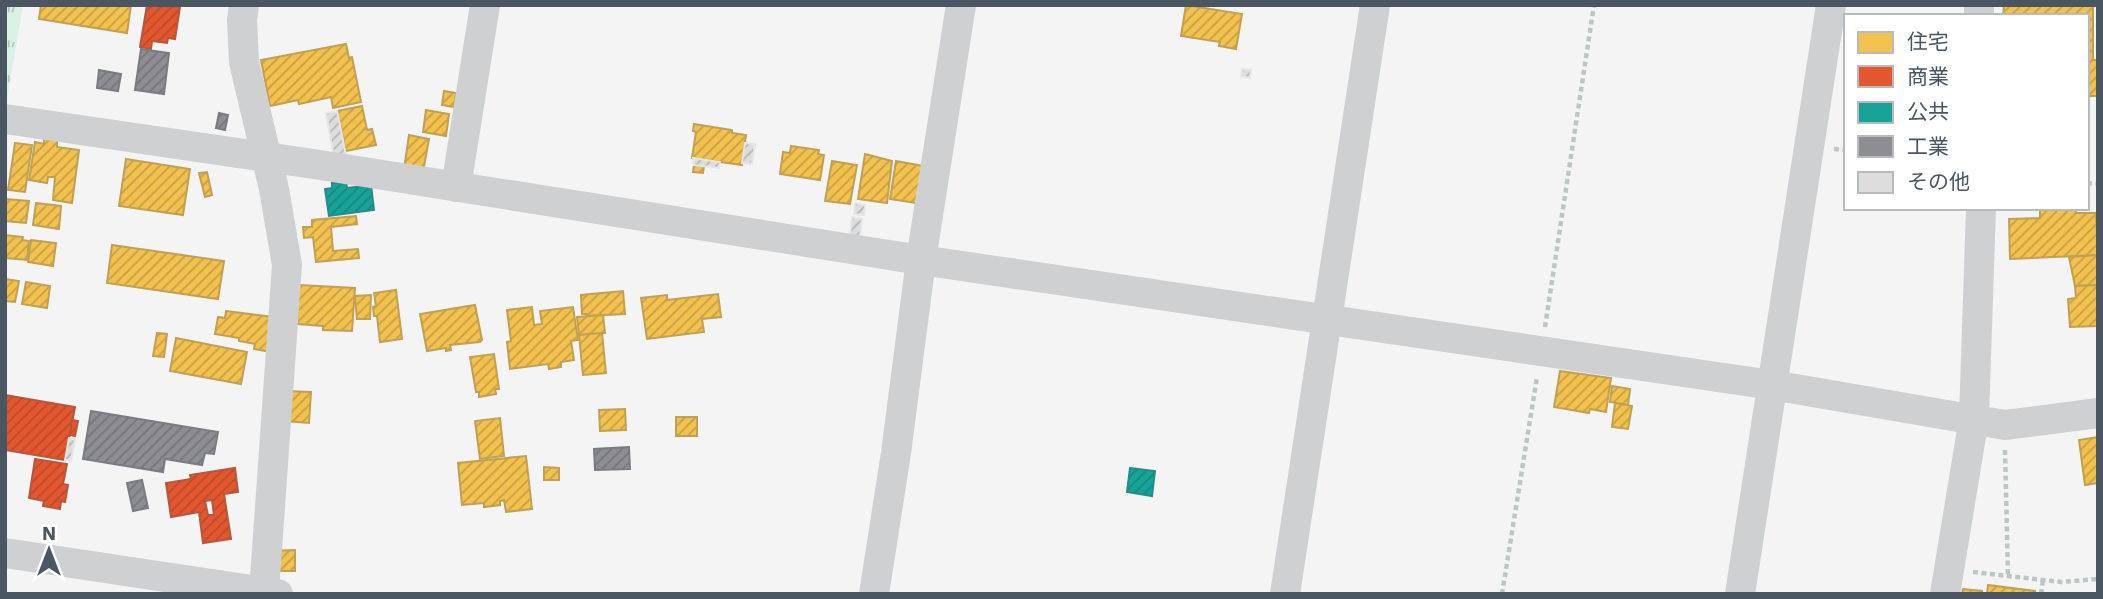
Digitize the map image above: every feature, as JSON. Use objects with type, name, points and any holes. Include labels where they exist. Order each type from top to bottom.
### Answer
[{"type":"street","points":[[5,553],[271,593],[287,265],[274,190],[244,62],[244,5]]},
{"type":"street","points":[[456,187],[485,5]]},
{"type":"street","points":[[874,594],[896,453],[921,260],[961,5]]},
{"type":"street","points":[[1285,594],[1375,5]]},
{"type":"street","points":[[1740,594],[1831,5]]},
{"type":"street","points":[[5,119],[921,260],[1772,385],[2005,425],[2098,413]]},
{"type":"street","points":[[1947,582],[1974,418],[1981,210]]},
{"type":"path","points":[[1502,594],[1594,5]]},
{"type":"path","points":[[2005,425],[2008,576]]},
{"type":"path","points":[[1947,582],[2008,576],[2061,582],[2098,579]]},
{"type":"path","points":[[2041,594],[2043,580]]},
{"type":"green space","points":[[5,5],[23,5],[6,105],[5,105]]},
{"type":"building: 住宅","points":[[41,5],[131,5],[127,33],[39,19]]},
{"type":"building: 住宅","points":[[1186,5],[1242,14],[1236,49],[1219,46],[1220,42],[1181,36]]},
{"type":"building: 住宅","points":[[2004,5],[2093,5],[2093,60],[2098,60],[2097,96],[2089,96],[2089,14],[2003,14]]},
{"type":"building: 住宅","points":[[346,44],[349,58],[352,57],[361,102],[333,108],[331,97],[299,104],[298,100],[270,106],[261,60]]},
{"type":"building: 住宅","points":[[444,91],[456,93],[454,107],[442,105]]},
{"type":"building: 住宅","points":[[362,106],[367,130],[372,129],[376,145],[346,151],[337,111]]},
{"type":"building: 住宅","points":[[426,110],[449,114],[446,136],[423,132]]},
{"type":"building: 住宅","points":[[694,124],[746,135],[742,165],[692,158],[696,132],[693,131]]},
{"type":"building: 住宅","points":[[409,135],[429,139],[423,172],[404,169]]},
{"type":"building: 住宅","points":[[44,138],[57,140],[57,147],[79,150],[72,203],[53,200],[55,177],[48,177],[47,183],[29,180],[35,142],[44,144]]},
{"type":"building: 住宅","points":[[15,143],[32,145],[25,192],[8,190]]},
{"type":"building: 住宅","points":[[791,146],[819,150],[818,154],[824,155],[820,180],[780,174],[783,152],[790,153]]},
{"type":"building: 住宅","points":[[865,154],[892,161],[887,203],[858,199]]},
{"type":"building: 住宅","points":[[126,159],[190,169],[183,215],[119,206]]},
{"type":"building: 住宅","points":[[832,161],[857,165],[850,204],[825,201]]},
{"type":"building: 住宅","points":[[896,161],[929,167],[923,204],[890,199]]},
{"type":"building: 住宅","points":[[694,165],[704,166],[703,173],[693,172]]},
{"type":"building: 住宅","points":[[207,172],[212,195],[205,197],[199,173]]},
{"type":"building: 住宅","points":[[5,199],[29,201],[26,223],[5,221]]},
{"type":"building: 住宅","points":[[36,203],[61,206],[59,229],[33,225]]},
{"type":"building: 住宅","points":[[2040,210],[2096,213],[2098,255],[2010,259],[2009,219],[2040,218]]},
{"type":"building: 住宅","points":[[356,216],[357,224],[331,227],[333,251],[358,249],[359,258],[316,262],[313,237],[304,238],[303,227],[312,227],[312,220]]},
{"type":"building: 住宅","points":[[5,235],[23,237],[22,240],[29,241],[27,260],[5,258]]},
{"type":"building: 住宅","points":[[31,240],[56,243],[53,266],[28,262]]},
{"type":"building: 住宅","points":[[112,245],[224,261],[218,299],[107,283]]},
{"type":"building: 住宅","points":[[2098,255],[2098,285],[2075,286],[2069,257]]},
{"type":"building: 住宅","points":[[5,279],[19,281],[15,302],[5,301]]},
{"type":"building: 住宅","points":[[26,282],[50,286],[47,308],[22,304]]},
{"type":"building: 住宅","points":[[299,285],[355,288],[352,331],[323,330],[323,326],[297,324]]},
{"type":"building: 住宅","points":[[2098,285],[2098,326],[2070,327],[2068,299],[2076,298],[2075,286]]},
{"type":"building: 住宅","points":[[396,290],[402,339],[380,342],[377,316],[374,316],[374,293]]},
{"type":"building: 住宅","points":[[623,291],[625,314],[582,314],[581,295]]},
{"type":"building: 住宅","points":[[718,294],[721,317],[702,319],[704,332],[647,339],[641,298],[667,295],[667,300]]},
{"type":"building: 住宅","points":[[371,295],[370,319],[357,319],[355,296]]},
{"type":"building: 住宅","points":[[475,305],[482,340],[480,342],[450,345],[451,350],[446,351],[446,348],[427,351],[420,314]]},
{"type":"building: 住宅","points":[[532,307],[534,325],[542,324],[540,311],[573,307],[578,340],[571,341],[574,360],[561,362],[561,367],[549,369],[548,364],[510,369],[507,342],[511,341],[507,310]]},
{"type":"building: 住宅","points":[[226,311],[274,317],[271,352],[254,349],[255,344],[239,341],[239,338],[215,334],[218,317],[225,318]]},
{"type":"building: 住宅","points":[[603,315],[605,333],[579,335],[577,317]]},
{"type":"building: 住宅","points":[[157,333],[167,334],[164,357],[153,356]]},
{"type":"building: 住宅","points":[[602,333],[606,373],[583,375],[579,335]]},
{"type":"building: 住宅","points":[[176,338],[247,352],[241,384],[170,371]]},
{"type":"building: 住宅","points":[[494,354],[499,389],[495,389],[496,394],[479,397],[470,357]]},
{"type":"building: 住宅","points":[[1560,371],[1611,378],[1606,412],[1590,409],[1589,413],[1554,407]]},
{"type":"building: 住宅","points":[[1612,386],[1630,389],[1628,405],[1610,402]]},
{"type":"building: 住宅","points":[[287,391],[311,392],[309,423],[285,421]]},
{"type":"building: 住宅","points":[[1615,403],[1632,406],[1628,429],[1612,427]]},
{"type":"building: 住宅","points":[[625,409],[626,430],[600,431],[599,410]]},
{"type":"building: 住宅","points":[[676,417],[697,417],[697,436],[676,436]]},
{"type":"building: 住宅","points":[[500,418],[504,456],[480,459],[475,421]]},
{"type":"building: 住宅","points":[[2098,437],[2098,483],[2085,485],[2079,440]]},
{"type":"building: 住宅","points":[[526,456],[532,509],[506,512],[504,500],[500,501],[500,505],[484,507],[484,503],[462,505],[458,463]]},
{"type":"building: 住宅","points":[[544,467],[559,468],[559,480],[544,480]]},
{"type":"building: 住宅","points":[[295,550],[295,571],[269,571],[268,551]]},
{"type":"building: 住宅","points":[[1988,585],[2035,591],[2035,594],[1987,594]]},
{"type":"building: 住宅","points":[[1963,589],[1982,591],[1982,594],[1962,594]]},
{"type":"building: 商業","points":[[147,5],[180,7],[175,39],[168,38],[167,43],[152,41],[151,49],[140,47]]},
{"type":"building: 商業","points":[[5,395],[75,407],[65,460],[5,450]]},
{"type":"building: 商業","points":[[72,420],[78,421],[75,436],[70,435]]},
{"type":"building: 商業","points":[[35,459],[67,464],[63,484],[68,485],[65,502],[61,501],[60,509],[43,506],[44,501],[29,498]]},
{"type":"building: 商業","points":[[235,468],[238,492],[224,494],[231,539],[203,543],[199,512],[171,517],[166,483],[191,479],[190,475]],"holes":[[[212,500],[214,515],[208,515],[205,501]]]},
{"type":"building: 公共","points":[[346,182],[347,188],[371,185],[374,210],[329,216],[325,189],[332,188],[332,183]]},
{"type":"building: 公共","points":[[1130,468],[1155,471],[1152,496],[1127,492]]},
{"type":"building: 工業","points":[[141,49],[169,53],[164,94],[135,90]]},
{"type":"building: 工業","points":[[99,70],[121,74],[118,91],[97,88]]},
{"type":"building: 工業","points":[[219,113],[228,115],[225,130],[216,128]]},
{"type":"building: 工業","points":[[91,411],[218,432],[214,454],[205,453],[202,465],[165,459],[163,472],[83,459]]},
{"type":"building: 工業","points":[[629,447],[630,469],[595,470],[594,449]]},
{"type":"building: 工業","points":[[142,480],[148,508],[133,511],[127,483]]},
{"type":"building: その他","points":[[1242,69],[1251,70],[1250,78],[1241,76]]},
{"type":"building: その他","points":[[337,111],[346,155],[334,158],[326,113]]},
{"type":"building: その他","points":[[745,143],[755,144],[752,164],[742,163]]},
{"type":"building: その他","points":[[693,158],[720,162],[719,168],[694,165]]},
{"type":"building: その他","points":[[855,203],[865,205],[864,215],[854,214]]},
{"type":"building: その他","points":[[852,217],[862,219],[860,236],[850,235]]},
{"type":"building: その他","points":[[69,438],[75,439],[71,461],[65,460]]}]
